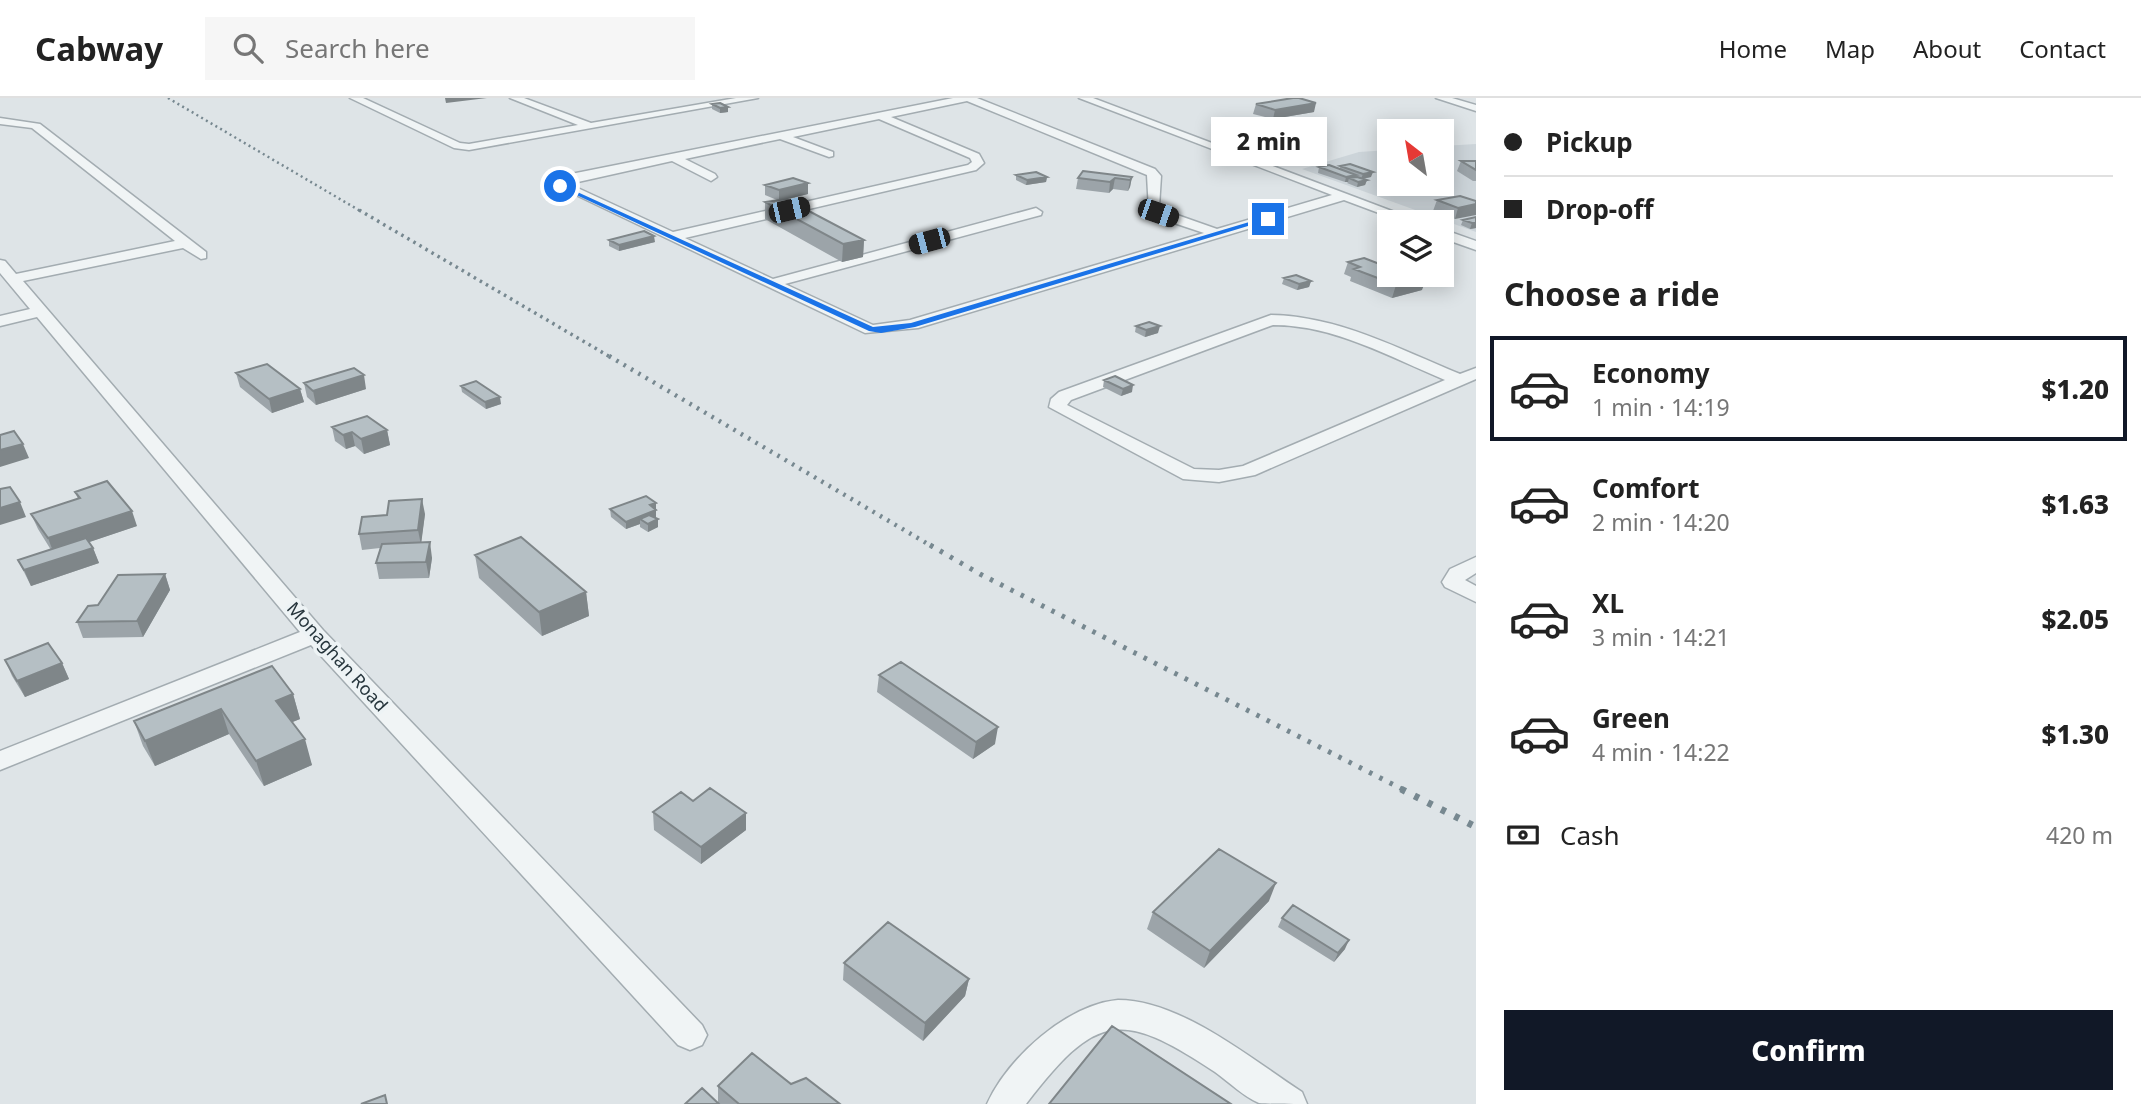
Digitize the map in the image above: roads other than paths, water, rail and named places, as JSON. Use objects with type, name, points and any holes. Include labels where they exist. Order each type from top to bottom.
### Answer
[{"type":"street","points":[[355,98],[458,146],[479,147],[753,98]]},
{"type":"street","points":[[515,98],[590,127]]},
{"type":"street","points":[[681,98],[706,107]]},
{"type":"street","points":[[1219,234],[1158,213],[1153,208],[1155,176],[1151,172],[968,98],[571,178],[559,184],[871,330],[890,330],[1219,234],[1343,196]]},
{"type":"street","points":[[1084,98],[1381,210]]},
{"type":"street","points":[[1441,98],[1476,108]]},
{"type":"street","points":[[670,237],[972,168],[978,163],[975,156],[880,116]]},
{"type":"street","points":[[0,121],[36,126],[201,255]]},
{"type":"street","points":[[781,136],[829,154]]},
{"type":"street","points":[[673,158],[711,177]]},
{"type":"street","points":[[770,284],[1036,212]]},
{"type":"street","points":[[1454,238],[1476,246]]},
{"type":"street","points":[[13,279],[184,243]]},
{"type":"street","name":"Monaghan Road","points":[[0,264],[315,635],[690,1035]]},
{"type":"street","points":[[0,321],[39,312]]},
{"type":"street","points":[[1280,319],[1313,322],[1468,376],[1248,471],[1219,476],[1190,475],[1058,407],[1060,399],[1065,396],[1280,319]]},
{"type":"street","points":[[1476,564],[1458,574],[1453,582],[1476,595]]},
{"type":"street","points":[[0,761],[315,635]]},
{"type":"street","points":[[1005,1104],[1059,1041],[1082,1025],[1105,1015],[1129,1014],[1161,1024],[1289,1104]]},
{"type":"railway","points":[[168,98],[362,212]]},
{"type":"railway","points":[[359,210],[612,358]]},
{"type":"railway","points":[[609,356],[933,547]]},
{"type":"railway","points":[[930,545],[980,574],[1404,790]]},
{"type":"railway","points":[[1401,789],[1476,827]]}]
